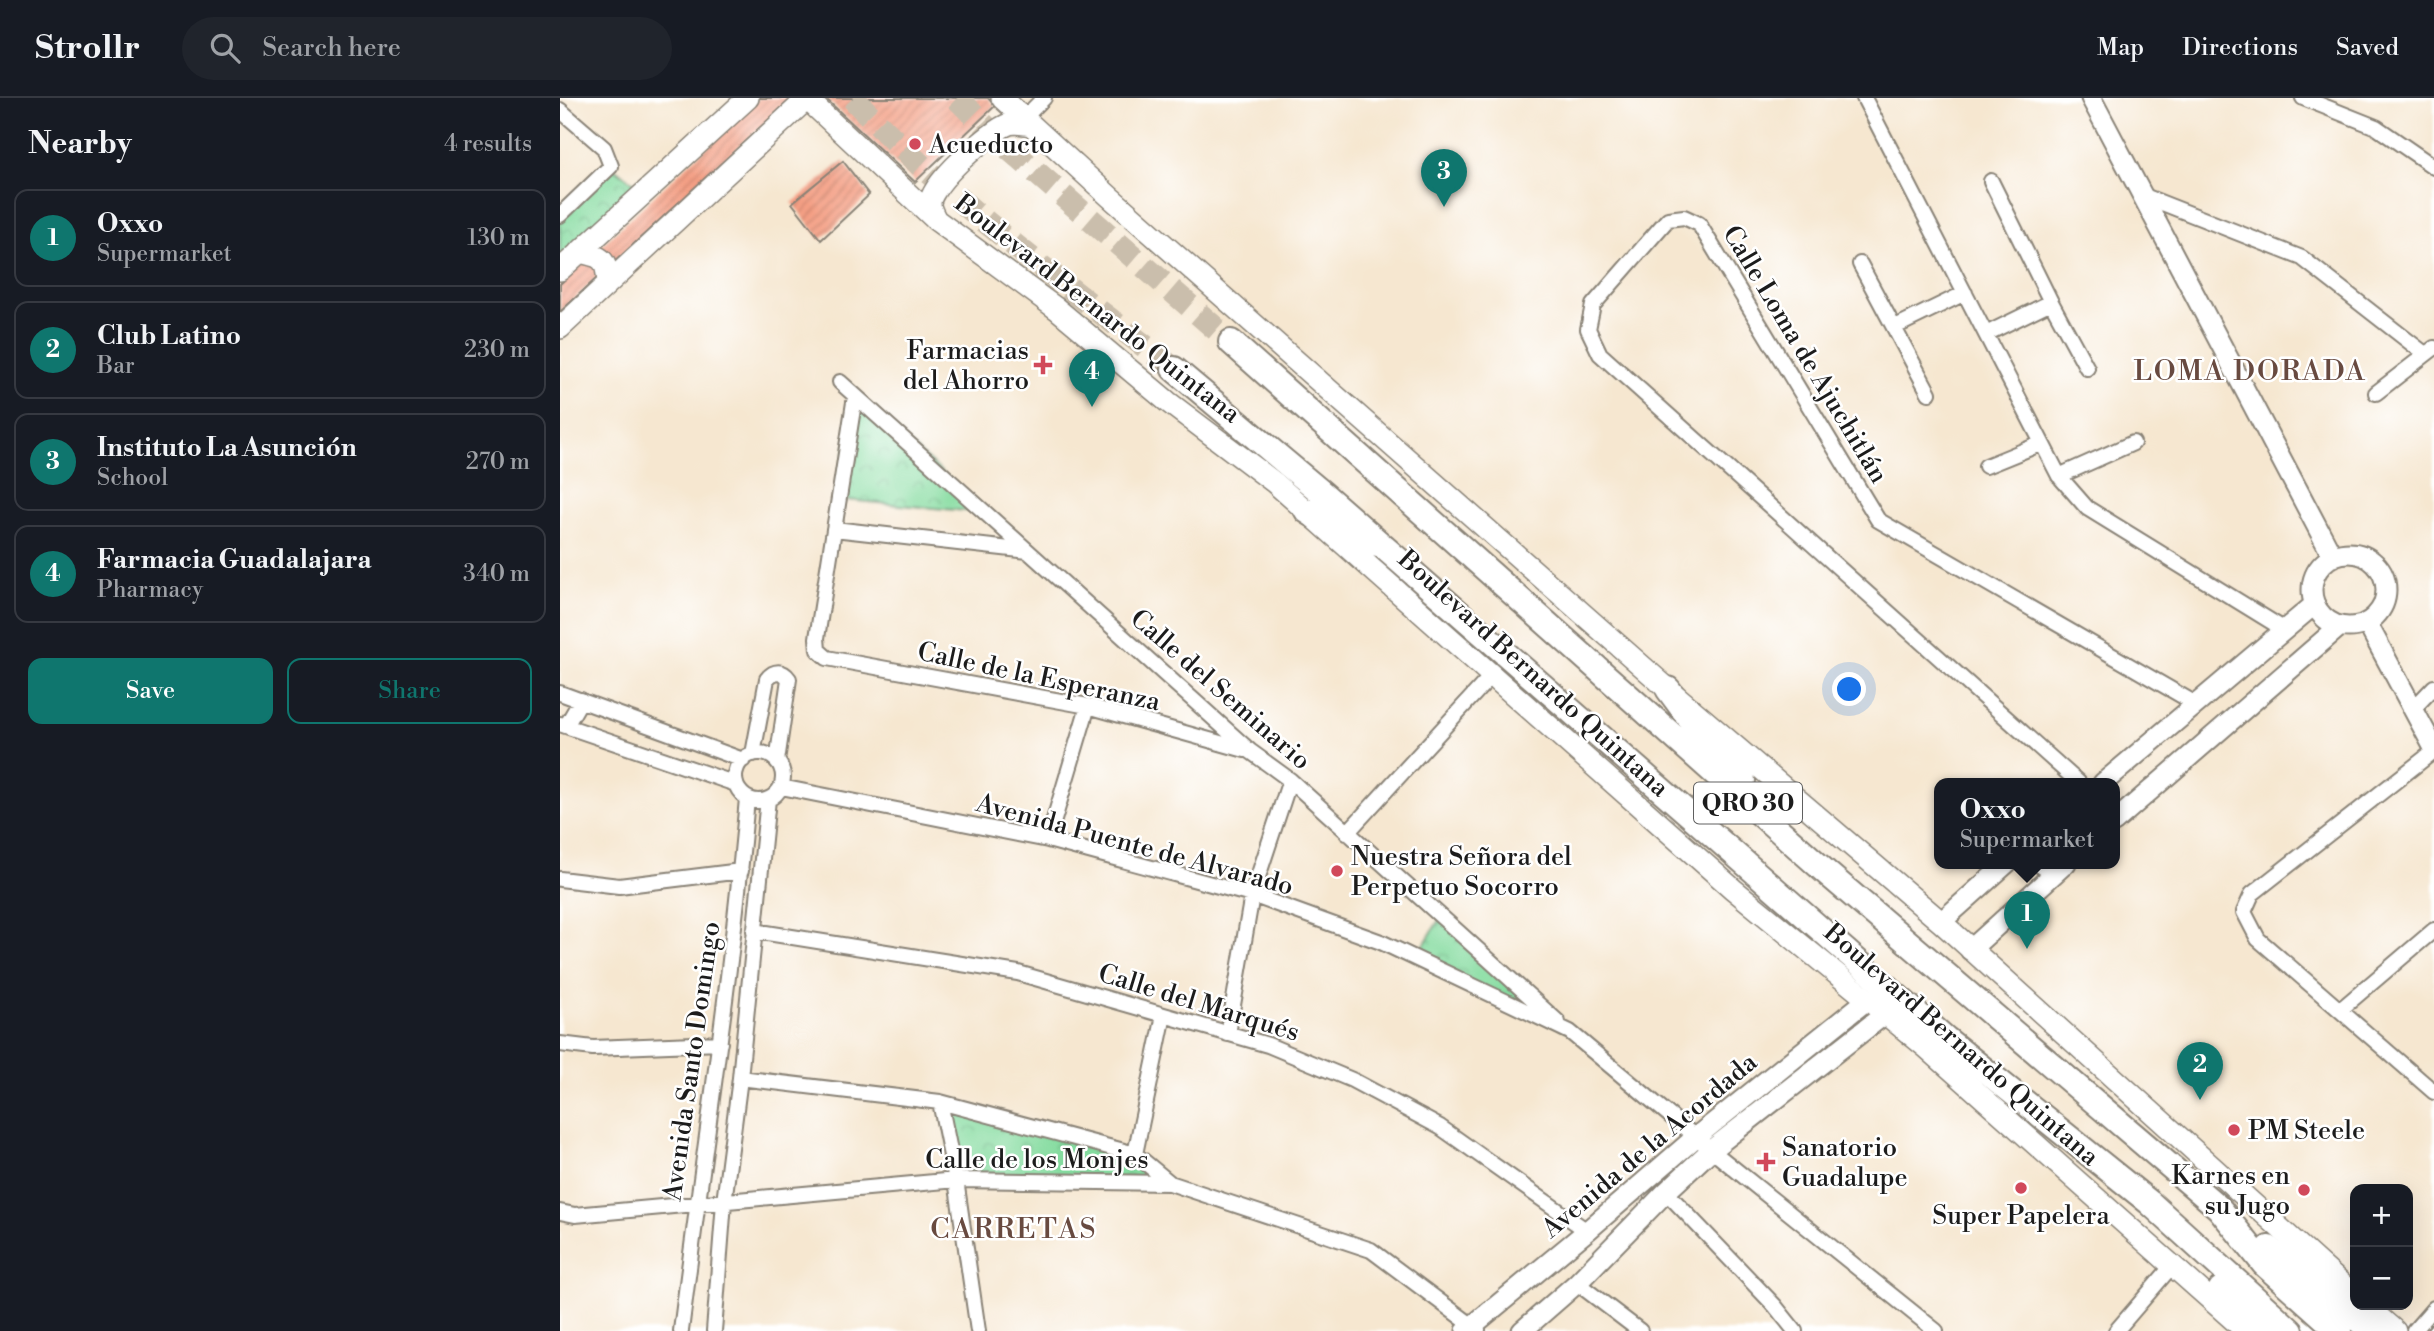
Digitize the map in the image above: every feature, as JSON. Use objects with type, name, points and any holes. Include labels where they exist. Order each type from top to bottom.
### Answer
[{"type":"highway","name":"Boulevard Bernardo Quintana","points":[[1231,342],[1828,874],[2219,1208],[2264,1264],[2339,1331]]},
{"type":"highway","name":"Boulevard Bernardo Quintana","points":[[1174,369],[1322,493],[1946,1039],[2149,1202],[2291,1331]]},
{"type":"highway","points":[[1307,511],[1364,546],[1577,728],[1604,740]]},
{"type":"highway","points":[[1668,689],[1702,735],[1828,874]]},
{"type":"highway","points":[[2149,1202],[2213,1282],[2265,1331]]},
{"type":"highway","points":[[2219,1208],[2372,1331]]},
{"type":"main road","points":[[560,270],[748,98]]},
{"type":"main road","points":[[560,328],[807,98]]},
{"type":"main road","name":"Boulevard Bernardo Quintana","points":[[807,98],[936,220],[1057,309],[1168,402],[1275,483],[1733,889],[1927,1048],[2246,1331]]},
{"type":"main road","points":[[1002,98],[1668,689],[1941,922],[2350,1292]]},
{"type":"main road","points":[[936,220],[930,204],[934,190],[998,129],[1013,122],[1027,122]]},
{"type":"main road","points":[[579,252],[600,257],[607,265],[608,283]]},
{"type":"main road","points":[[2371,1310],[2395,1331]]},
{"type":"street","points":[[1027,122],[1044,98]]},
{"type":"street","points":[[1864,98],[2040,444],[2059,476],[2087,508],[2285,630]]},
{"type":"street","points":[[2091,98],[2333,557]]},
{"type":"street","points":[[2303,98],[2376,127],[2434,167]]},
{"type":"street","points":[[560,110],[604,148],[611,166],[560,215]]},
{"type":"street","points":[[1991,181],[2087,368]]},
{"type":"street","points":[[2142,195],[2302,258],[2429,351],[2376,393]]},
{"type":"street","name":"Calle Loma de Ajuchitlán","points":[[2073,778],[1600,354],[1588,329],[1593,305],[1668,219],[1684,217],[1699,224],[1878,520],[2196,704]]},
{"type":"street","points":[[1860,264],[1929,393]]},
{"type":"street","points":[[1895,327],[1965,293]]},
{"type":"street","points":[[1986,334],[2051,302]]},
{"type":"street","name":"Calle del Seminario","points":[[840,382],[1250,751],[1290,780],[1570,1032]]},
{"type":"street","points":[[855,396],[834,529],[1028,551]]},
{"type":"street","points":[[2059,476],[2133,443]]},
{"type":"street","points":[[1986,466],[2040,444]]},
{"type":"street","name":"Calle de la Esperanza","points":[[834,529],[817,638],[818,650],[827,658],[1088,706],[1250,751]]},
{"type":"street","points":[[2358,555],[2370,559],[2379,568],[2386,592],[2384,604],[2377,615],[2367,623],[2354,627],[2340,626],[2325,618],[2315,604],[2312,591],[2315,577],[2322,565],[2333,557],[2358,555]]},
{"type":"street","points":[[2109,778],[2315,604]]},
{"type":"street","points":[[2367,623],[2434,750],[2252,894],[2244,912],[2258,939],[2434,1092]]},
{"type":"street","points":[[2120,818],[2340,626]]},
{"type":"street","points":[[581,700],[563,725],[736,784],[747,798],[761,801],[779,792],[782,787],[783,778],[777,761],[789,679],[786,674],[779,671],[767,679],[748,757],[738,767],[736,784]]},
{"type":"street","points":[[1347,832],[1491,676]]},
{"type":"street","points":[[2413,709],[2434,687]]},
{"type":"street","points":[[560,693],[748,757],[770,756],[777,761]]},
{"type":"street","points":[[1048,840],[1088,706]]},
{"type":"street","points":[[1228,1034],[1252,895],[1290,780]]},
{"type":"street","name":"Avenida Puente de Alvarado","points":[[782,787],[1048,840],[1252,895],[1381,942],[1570,1032],[1932,1329]]},
{"type":"street","name":"Avenida Santo Domingo","points":[[681,1331],[720,1043],[747,798]]},
{"type":"street","name":"Avenida Santo Domingo","points":[[714,1331],[724,1202],[740,1077],[768,799]]},
{"type":"street","points":[[1941,922],[2000,869]]},
{"type":"street","points":[[1970,950],[2060,869]]},
{"type":"street","points":[[560,879],[619,886],[741,871]]},
{"type":"street","points":[[2340,1010],[2434,930]]},
{"type":"street","name":"Calle del Marqués","points":[[754,931],[1018,973],[1268,1045],[1352,1080],[1440,1127],[1587,1231]]},
{"type":"street","name":"Avenida de la Acordada","points":[[1472,1329],[1696,1137],[1867,1000]]},
{"type":"street","name":"Avenida de la Acordada","points":[[1522,1331],[1577,1283],[1711,1150],[1885,1014]]},
{"type":"street","points":[[1135,1154],[1164,1015]]},
{"type":"street","points":[[560,1044],[593,1048],[720,1043]]},
{"type":"street","points":[[740,1077],[940,1102],[1135,1154],[1170,1183]]},
{"type":"street","points":[[940,1102],[956,1180],[978,1331]]},
{"type":"street","name":"Calle de los Monjes","points":[[560,1212],[575,1215],[696,1206],[956,1180],[1170,1183],[1371,1250],[1472,1329]]},
{"type":"street","points":[[1666,1192],[1775,1306],[1795,1331]]},
{"type":"street","points":[[2116,1331],[2171,1267]]},
{"type":"street","points":[[1577,1283],[1640,1331]]},
{"type":"street","points":[[2414,1331],[2434,1308]]},
{"type":"green space","points":[[611,166],[645,191],[560,270],[560,215]]},
{"type":"green space","points":[[855,396],[988,513],[836,499]]},
{"type":"green space","points":[[1442,915],[1570,1032],[1415,960]]},
{"type":"green space","points":[[940,1102],[1135,1154],[1170,1183],[956,1180]]},
{"type":"building","points":[[759,98],[792,98],[560,312],[560,284]]},
{"type":"building","name":"Acueducto","points":[[825,98],[988,98],[995,106],[915,182]]},
{"type":"building","points":[[843,161],[869,195],[821,240],[792,203]]},
{"type":"tunnel","points":[[853,98],[890,136],[967,206],[1174,369]]},
{"type":"tunnel","points":[[957,98],[998,139],[1231,342]]},
{"type":"place","name":"Acueducto","points":[[915,144]]},
{"type":"place","name":"Instituto La Asunción","points":[[1444,207]]},
{"type":"place","name":"Farmacias del Ahorro","points":[[1043,365]]},
{"type":"place","name":"Farmacia Guadalajara","points":[[1092,407]]},
{"type":"place","name":"Nuestra Señora del Perpetuo Socorro","points":[[1337,871]]},
{"type":"place","name":"Oxxo","points":[[2027,949]]},
{"type":"place","name":"Club Latino","points":[[2200,1100]]},
{"type":"place","name":"PM Steele","points":[[2234,1130]]},
{"type":"place","name":"Sanatorio Guadalupe","points":[[1766,1162]]},
{"type":"place","name":"Super Papelera","points":[[2021,1188]]},
{"type":"place","name":"Karnes en su Jugo","points":[[2304,1190]]},
{"type":"district","name":"LOMA DORADA","points":[[2250,370]]},
{"type":"district","name":"CARRETAS","points":[[1014,1228]]}]
